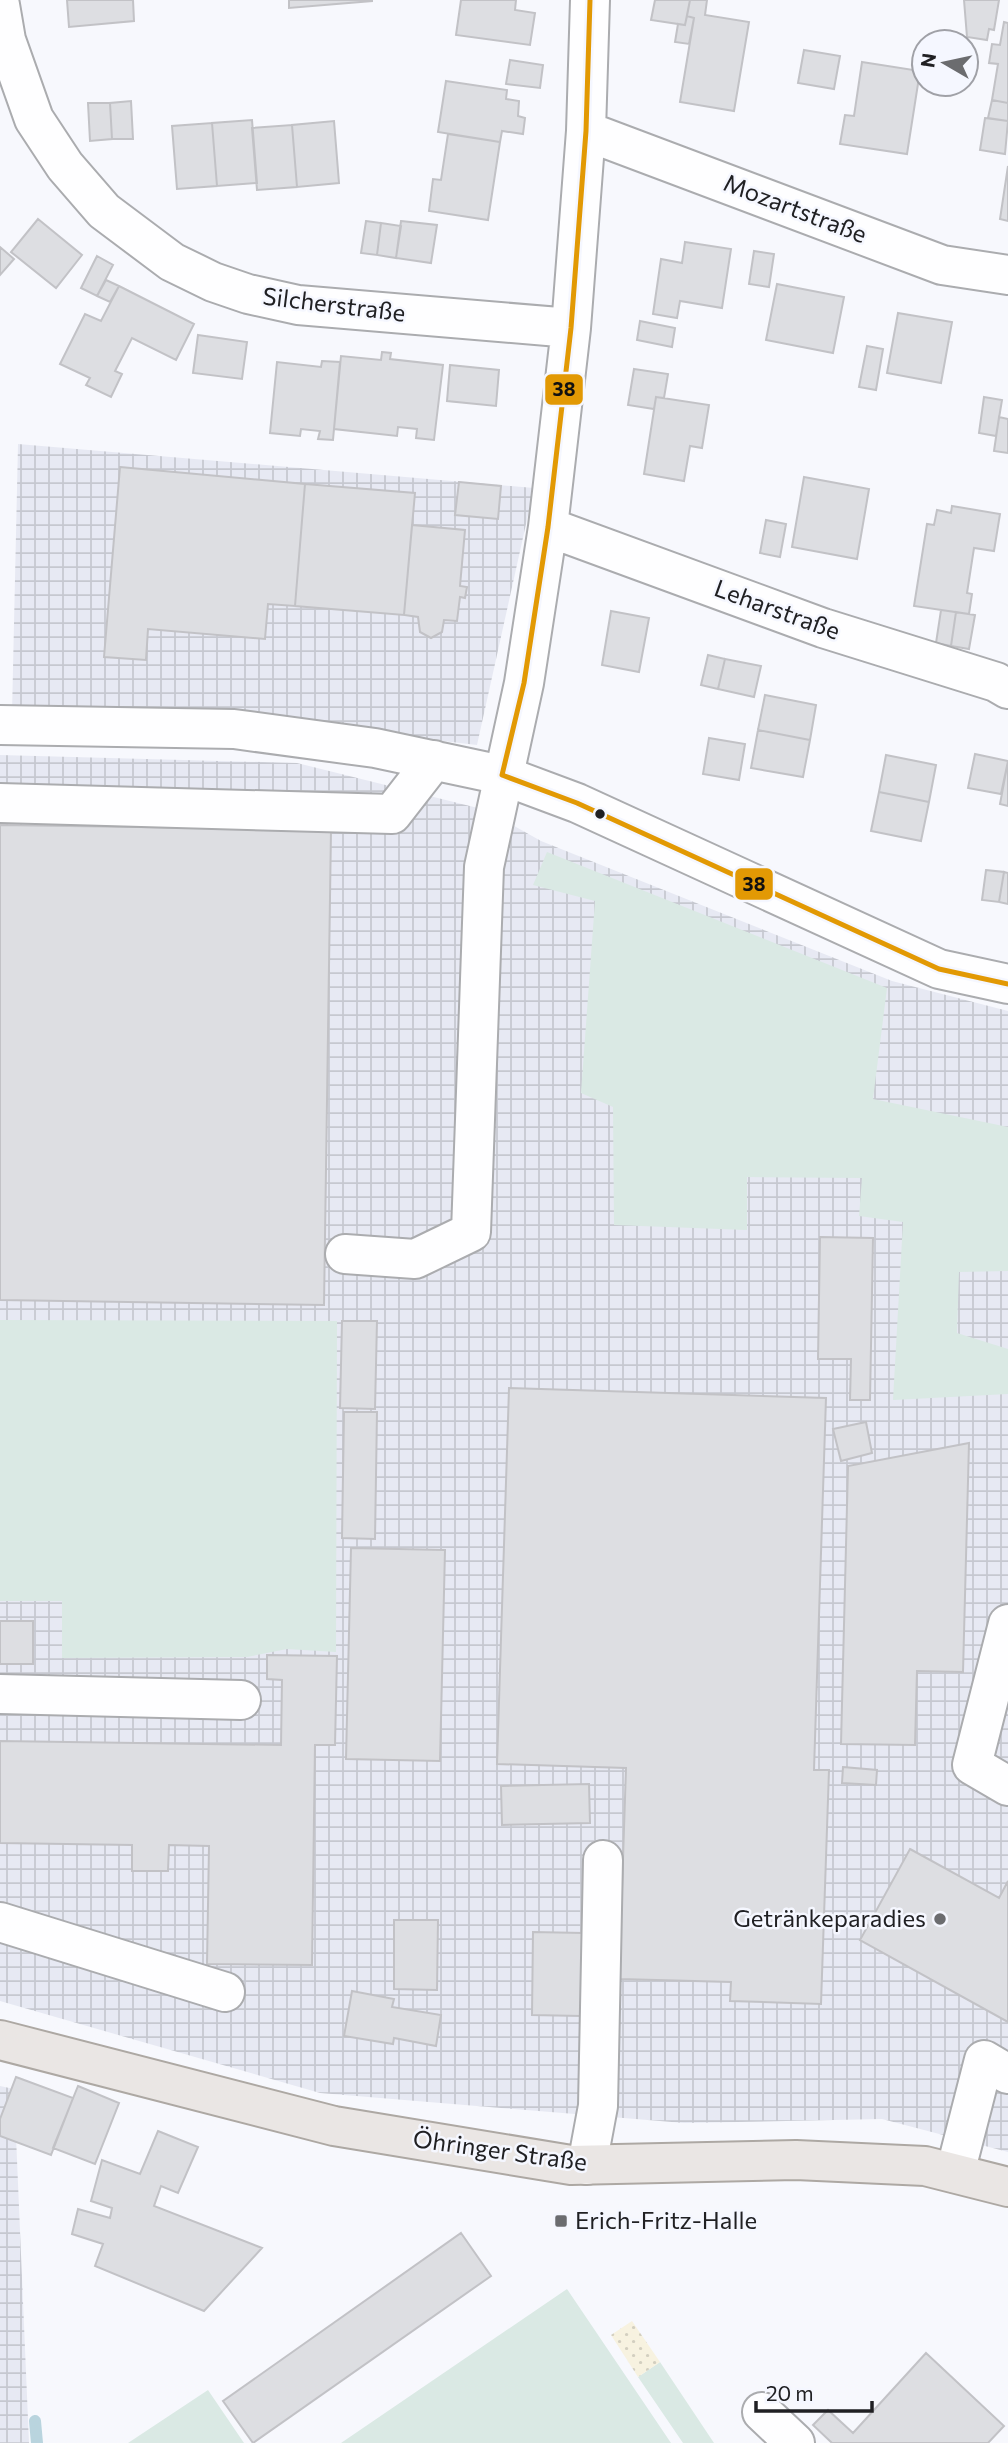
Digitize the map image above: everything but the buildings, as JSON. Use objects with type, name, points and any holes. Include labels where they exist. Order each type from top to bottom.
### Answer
[{"type":"main road","name":"Öhringer Straße","points":[[0,2040],[334,2126],[571,2165],[796,2160],[925,2166],[1008,2187]]},
{"type":"street","points":[[345,1254],[415,1259],[471,1232],[484,867],[524,683],[548,527],[571,328],[586,131],[590,0]]},
{"type":"street","name":"Silcherstraße","points":[[0,5],[6,40],[34,119],[65,166],[104,211],[172,262],[213,282],[248,294],[298,305],[571,328]]},
{"type":"street","name":"Mozartstraße","points":[[586,131],[942,265],[1008,275]]},
{"type":"street","name":"Leharstraße","points":[[548,527],[822,628],[996,682],[1008,689]]},
{"type":"street","points":[[0,725],[234,729],[375,748],[502,775],[577,803],[939,969],[1008,984]]},
{"type":"street","points":[[0,803],[392,814],[434,760]]},
{"type":"street","points":[[1008,1624],[972,1765],[1008,1786]]},
{"type":"street","points":[[0,1694],[241,1700]]},
{"type":"street","points":[[587,2165],[598,2106],[603,1860]]},
{"type":"street","points":[[0,1922],[225,1992]]},
{"type":"street","points":[[955,2173],[984,2060],[1008,2074]]},
{"type":"street","points":[[762,2412],[795,2443]]},
{"type":"shaded area","points":[[18,444],[534,488],[477,745],[228,716],[12,714]]},
{"type":"shaded area","points":[[0,755],[297,763],[486,810],[541,841],[892,981],[1008,1011],[1008,2152],[882,2119],[684,2123],[320,2093],[0,2001]]},
{"type":"shaded area","points":[[547,852],[887,988],[873,1099],[1008,1127],[1008,1271],[959,1272],[957,1333],[1008,1349],[1008,1394],[893,1400],[903,1222],[859,1216],[862,1178],[747,1177],[747,1230],[614,1225],[613,1107],[581,1093],[595,901],[533,885]]},
{"type":"shaded area","points":[[0,1320],[337,1321],[336,1652],[287,1649],[247,1657],[62,1658],[62,1601],[0,1601]]},
{"type":"shaded area","points":[[0,2086],[14,2089],[29,2443],[0,2443]]},
{"type":"shaded area","points":[[567,2289],[671,2443],[341,2443]]},
{"type":"shaded area","points":[[660,2362],[714,2443],[683,2443],[638,2377]]},
{"type":"shaded area","points":[[208,2390],[244,2443],[128,2443]]},
{"type":"sand","points":[[632,2321],[660,2362],[638,2377],[611,2335]]},
{"type":"waterway","points":[[35,2421],[37,2443]]},
{"type":"transit line","name":"38","points":[[502,775],[524,683],[548,527],[571,328],[586,131],[590,0]]},
{"type":"transit line","name":"38","points":[[502,775],[577,803],[939,969],[1008,984]]},
{"type":"place","name":"Getränkeparadies","points":[[940,1919]]},
{"type":"place","name":"Erich-Fritz-Halle","points":[[561,2221]]}]
